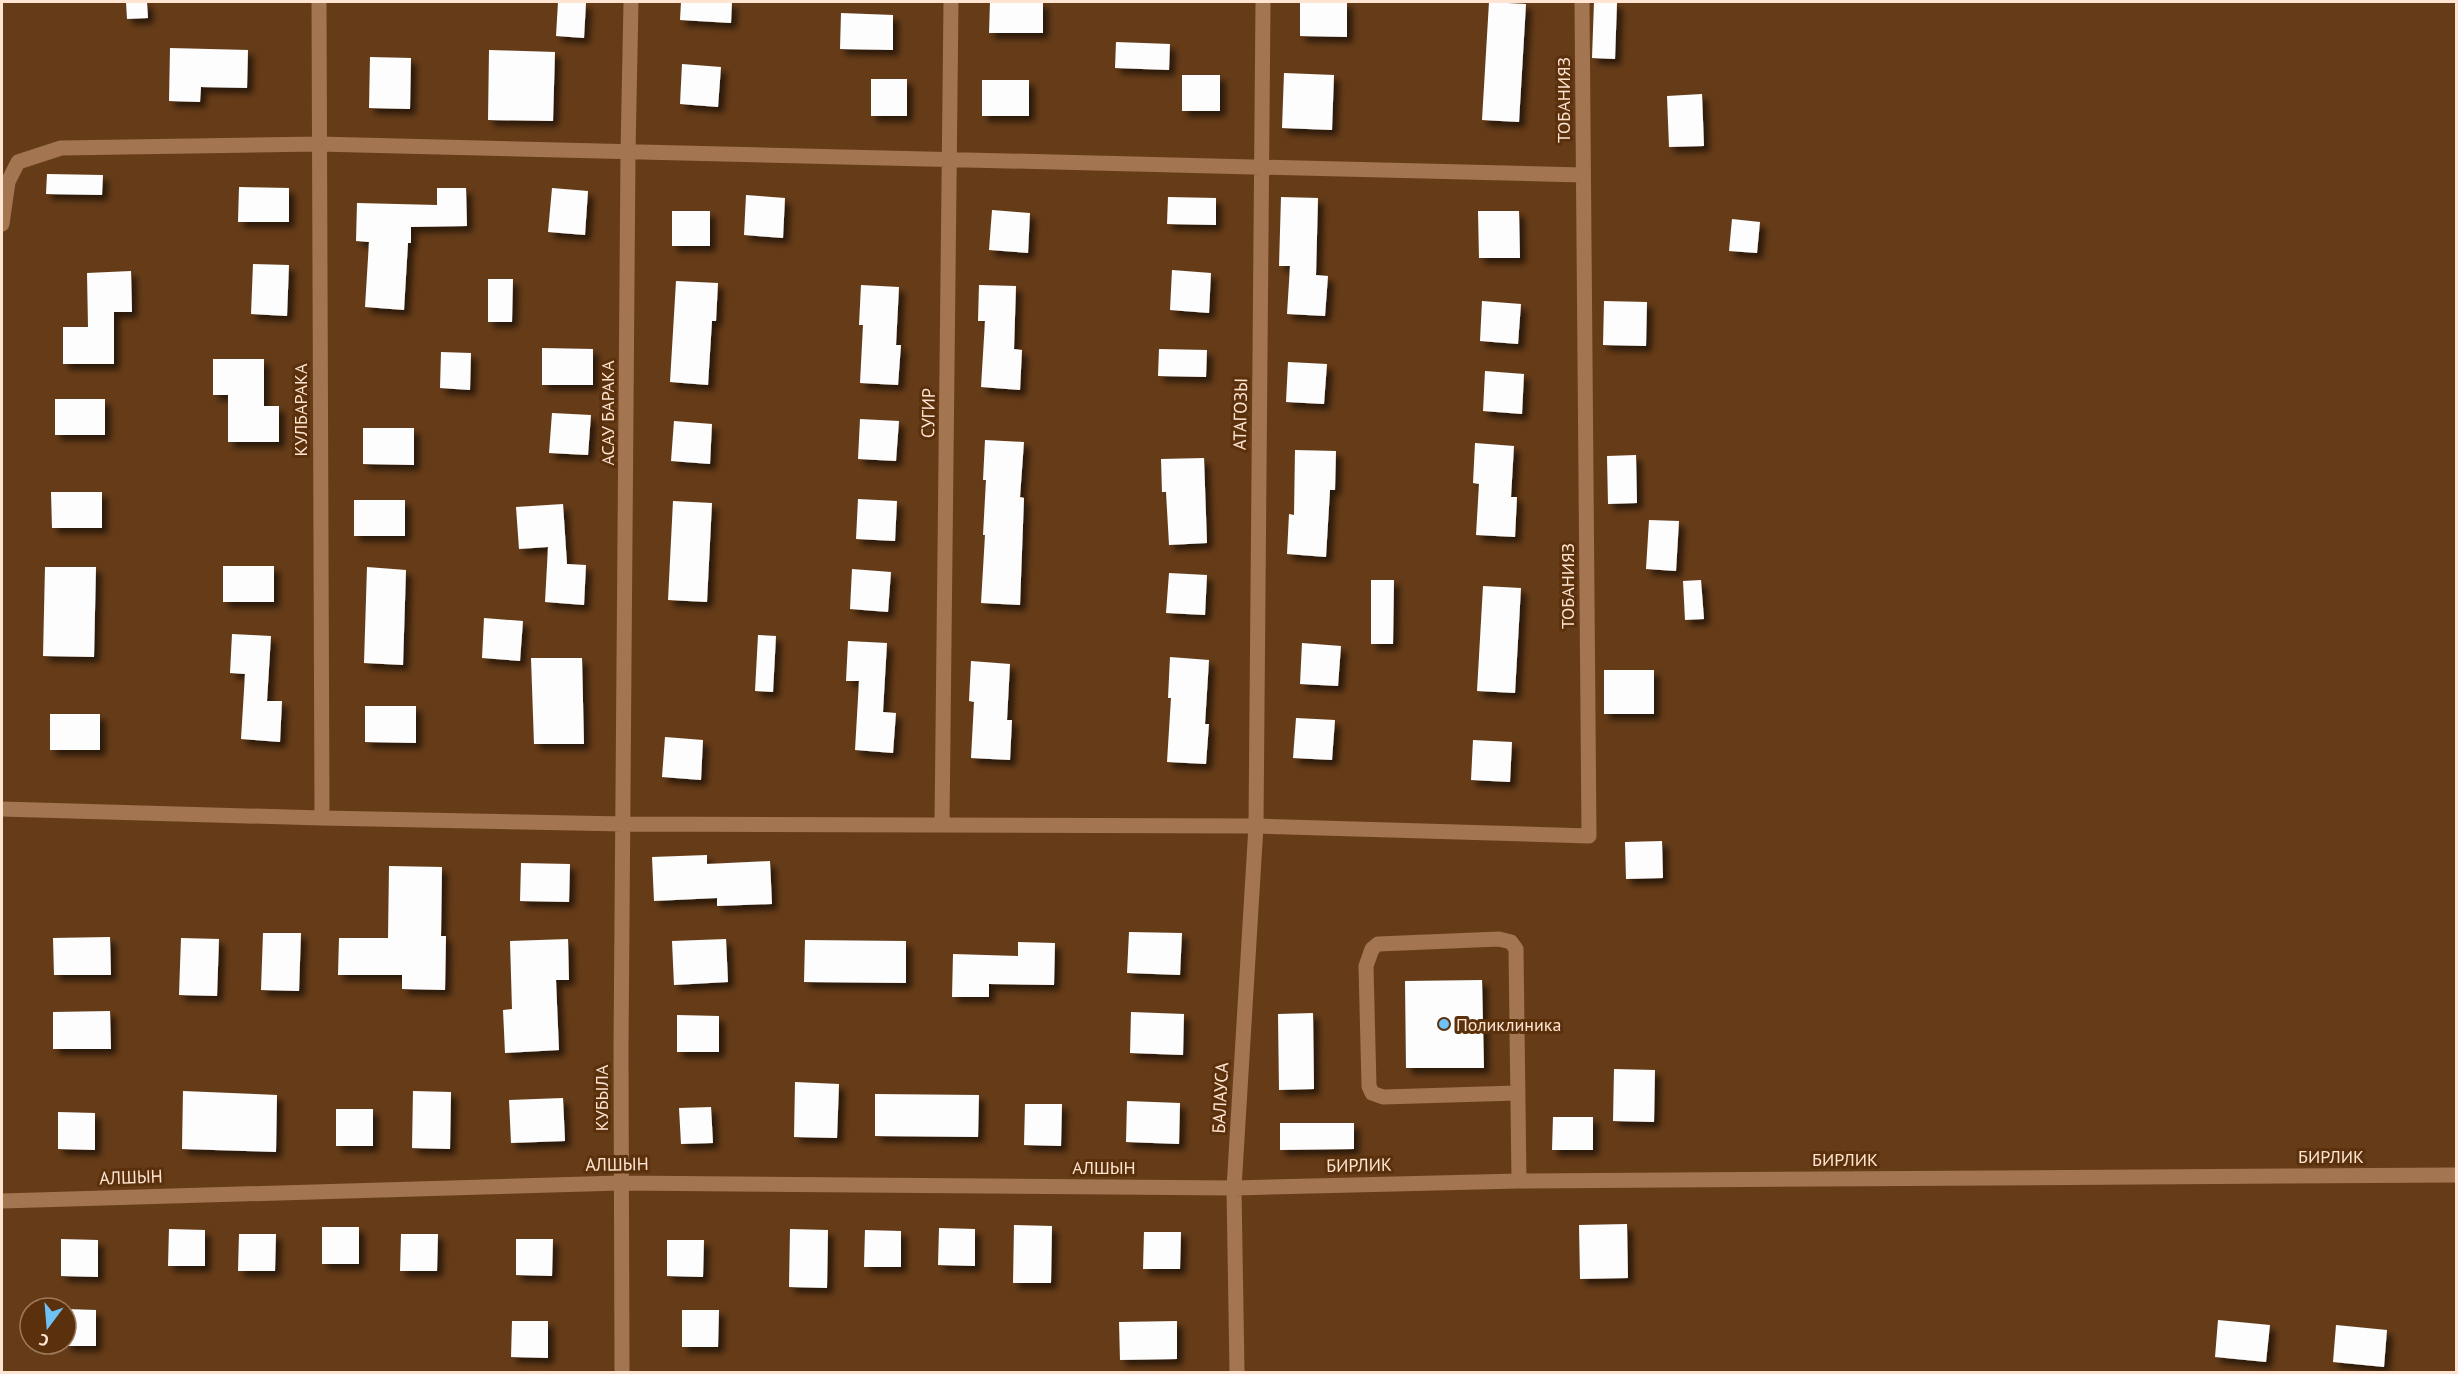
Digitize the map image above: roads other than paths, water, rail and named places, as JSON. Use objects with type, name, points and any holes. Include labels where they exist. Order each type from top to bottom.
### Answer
[{"type":"street","name":"КУЛБАРАКА","points":[[319,2],[322,818]]},
{"type":"street","name":"АСАУ БАРАКА","points":[[624,824],[631,2]]},
{"type":"street","name":"СУГИР","points":[[942,825],[951,2]]},
{"type":"street","name":"АТАГОЗЫ","points":[[1256,826],[1263,2]]},
{"type":"street","name":"ТОБАНИЯЗ","points":[[1256,826],[1589,836],[1582,2]]},
{"type":"street","points":[[2,224],[8,182],[18,162],[62,148],[318,144],[1584,175]]},
{"type":"street","points":[[2,809],[624,824],[1256,826]]},
{"type":"street","name":"КУБЫЛА","points":[[622,1372],[624,824]]},
{"type":"street","name":"БАЛАУСА","points":[[1237,1372],[1234,1188],[1256,826]]},
{"type":"street","points":[[1517,1093],[1383,1097],[1372,1093],[1369,1086],[1366,966],[1372,949],[1378,944],[1500,939],[1511,942],[1516,950],[1519,1181]]},
{"type":"street","name":"БИРЛИК","points":[[1234,1188],[1519,1181],[2457,1175]]},
{"type":"street","name":"АЛШЫН","points":[[2,1201],[621,1183],[1234,1188]]},
{"type":"place","name":"Поликлиника","points":[[1444,1024]]}]
